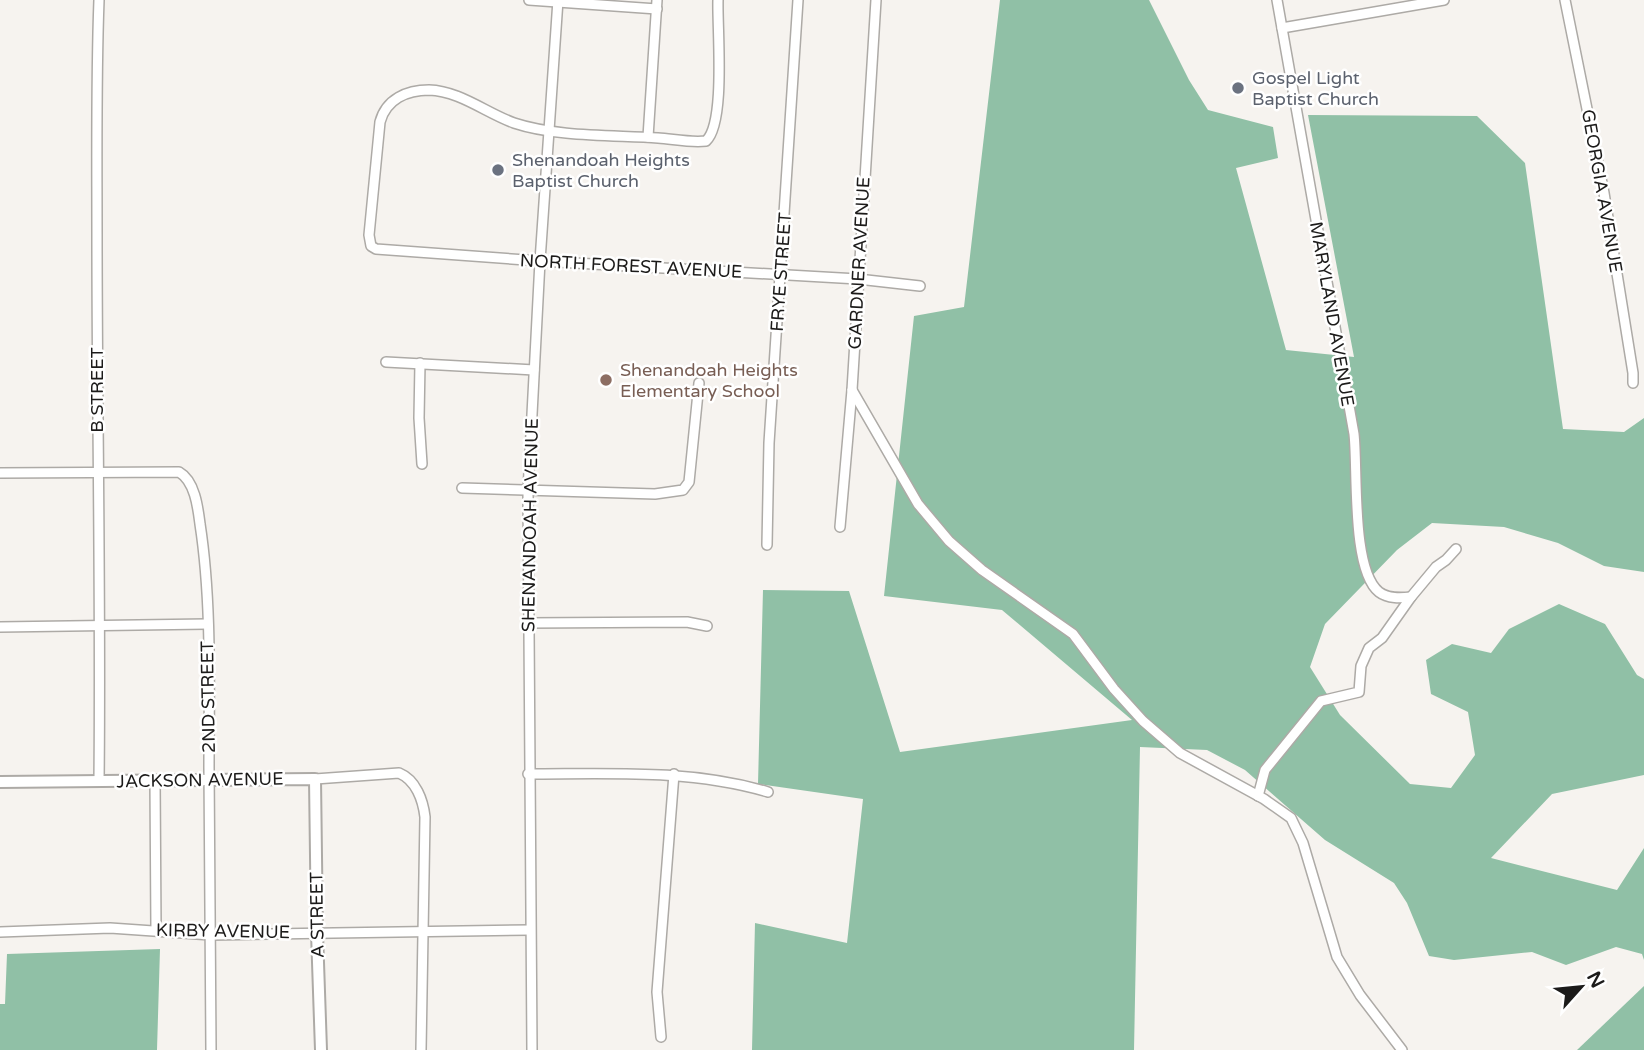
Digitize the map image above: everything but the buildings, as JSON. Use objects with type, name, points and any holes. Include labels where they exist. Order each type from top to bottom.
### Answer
[{"type":"street","name":"B STREET","points":[[99,0],[99,781]]},
{"type":"street","points":[[529,0],[657,5],[648,138]]},
{"type":"street","points":[[549,130],[702,141],[712,134],[721,49],[718,0]]},
{"type":"street","name":"FRYE STREET","points":[[767,545],[767,492],[798,0]]},
{"type":"street","name":"GARDNER AVENUE","points":[[840,527],[852,390],[876,0]]},
{"type":"street","name":"MARYLAND AVENUE","points":[[1277,0],[1354,434],[1355,488],[1364,562],[1377,591],[1395,598],[1411,597]]},
{"type":"street","points":[[1282,28],[1444,0]]},
{"type":"street","name":"GEORGIA AVENUE","points":[[1565,0],[1604,193],[1633,383]]},
{"type":"street","name":"SHENANDOAH AVENUE","points":[[532,1050],[527,491],[558,1]]},
{"type":"street","name":"NORTH FOREST AVENUE","points":[[549,130],[515,123],[453,95],[436,91],[416,91],[390,102],[382,115],[369,235],[373,248],[540,261],[858,279],[920,286]]},
{"type":"street","points":[[386,362],[534,370]]},
{"type":"street","points":[[419,363],[422,464]]},
{"type":"street","points":[[462,488],[655,494],[683,490],[689,482],[699,383]]},
{"type":"street","points":[[852,390],[899,473],[931,521],[960,552],[1073,634],[1114,689],[1143,721],[1180,753],[1258,796],[1291,818],[1303,843],[1338,957],[1360,995],[1402,1050]]},
{"type":"street","points":[[0,473],[97,472]]},
{"type":"street","name":"2ND STREET","points":[[97,472],[183,473],[192,487],[200,523],[207,624],[211,1050]]},
{"type":"street","points":[[1258,796],[1265,770],[1321,701],[1359,692],[1361,666],[1369,648],[1382,638],[1411,597],[1436,567],[1456,549]]},
{"type":"street","points":[[528,623],[687,622],[707,626]]},
{"type":"street","points":[[0,627],[207,624]]},
{"type":"street","name":"JACKSON AVENUE","points":[[0,782],[315,779],[399,773],[413,783],[425,815],[423,932]]},
{"type":"street","points":[[528,774],[674,774],[743,785],[768,792]]},
{"type":"street","points":[[661,1037],[657,992],[674,774]]},
{"type":"street","name":"A STREET","points":[[315,779],[321,1050]]},
{"type":"street","points":[[155,780],[156,930]]},
{"type":"street","name":"KIRBY AVENUE","points":[[0,932],[110,928],[211,935],[530,930]]},
{"type":"street","points":[[421,1050],[423,932]]},
{"type":"green space","points":[[1000,0],[1149,0],[1189,80],[1208,110],[1273,127],[1278,158],[1236,168],[1286,350],[1354,357],[1308,115],[1477,116],[1525,163],[1563,429],[1624,432],[1644,418],[1644,572],[1604,566],[1558,543],[1504,527],[1432,523],[1397,550],[1325,624],[1310,667],[1340,715],[1410,784],[1451,788],[1475,755],[1468,712],[1431,694],[1426,660],[1452,644],[1491,653],[1509,629],[1559,604],[1605,624],[1637,675],[1644,679],[1644,775],[1552,794],[1491,858],[1617,890],[1644,848],[1644,960],[1642,954],[1616,947],[1566,965],[1532,952],[1454,960],[1429,956],[1407,903],[1394,883],[1325,840],[1245,770],[1207,750],[1140,747],[1134,1050],[752,1050],[755,923],[847,943],[863,799],[758,784],[763,590],[849,591],[900,752],[1132,720],[1002,610],[884,596],[914,316],[964,307]]},
{"type":"green space","points":[[160,949],[157,1050],[0,1050],[0,1004],[5,1004],[7,954]]},
{"type":"green space","points":[[1644,986],[1644,1050],[1577,1050]]},
{"type":"place","name":"Gospel Light Baptist Church","points":[[1238,88]]},
{"type":"place","name":"Shenandoah Heights Baptist Church","points":[[498,170]]},
{"type":"place","name":"Shenandoah Heights Elementary School","points":[[606,380]]}]
